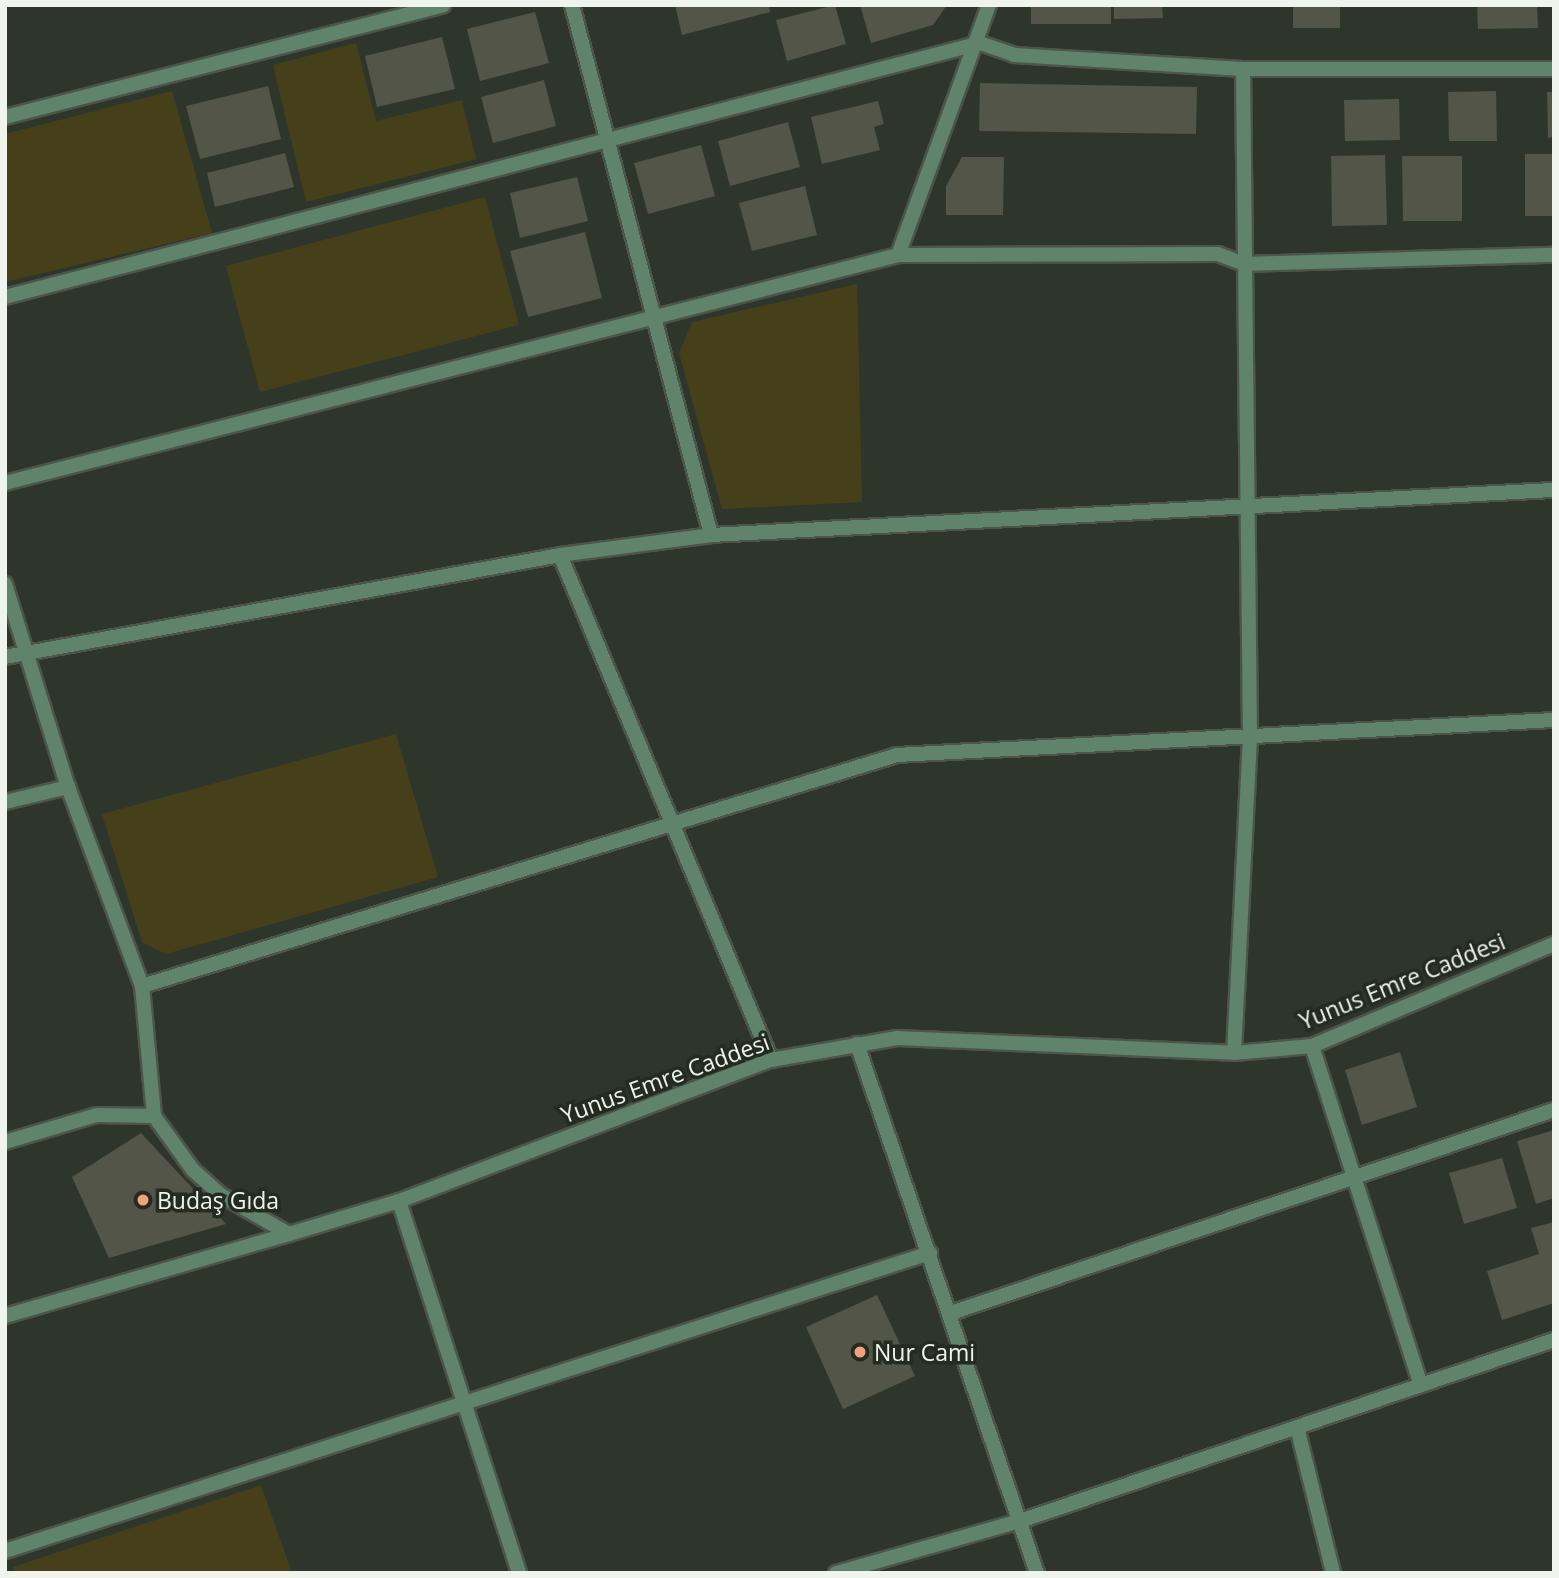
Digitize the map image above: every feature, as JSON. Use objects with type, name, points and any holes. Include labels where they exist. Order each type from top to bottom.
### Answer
[{"type":"street","points":[[5,117],[443,5]]},
{"type":"street","points":[[572,5],[710,535]]},
{"type":"street","points":[[898,255],[980,43],[989,5]]},
{"type":"street","points":[[5,296],[980,43],[1014,55],[1243,69],[1554,69]]},
{"type":"street","points":[[1234,1054],[1250,736],[1243,69]]},
{"type":"street","points":[[5,482],[898,255],[1218,254],[1244,264],[1554,254]]},
{"type":"street","points":[[5,657],[560,555],[710,535],[1554,491]]},
{"type":"street","points":[[560,555],[771,1060]]},
{"type":"street","points":[[5,583],[68,787],[142,986],[154,1116],[202,1178],[251,1216],[289,1234]]},
{"type":"street","points":[[142,986],[674,828],[897,755],[1554,720]]},
{"type":"street","points":[[5,802],[68,787]]},
{"type":"street","name":"Yunus Emre Caddesi","points":[[5,1316],[399,1201],[771,1060],[897,1038],[1234,1054],[1312,1046],[1554,944]]},
{"type":"street","points":[[857,1044],[1023,1520],[1037,1573]]},
{"type":"street","points":[[1312,1046],[1420,1385]]},
{"type":"street","points":[[951,1313],[1554,1110]]},
{"type":"street","points":[[5,1142],[97,1115],[154,1116]]},
{"type":"street","points":[[399,1201],[519,1573]]},
{"type":"street","points":[[5,1551],[930,1253]]},
{"type":"street","points":[[836,1573],[1023,1520],[1554,1340]]},
{"type":"street","points":[[1297,1427],[1334,1573]]},
{"type":"shaded area","points":[[356,43],[376,121],[462,100],[476,159],[306,202],[273,65]]},
{"type":"shaded area","points":[[172,91],[212,233],[5,282],[5,134]]},
{"type":"shaded area","points":[[485,197],[519,325],[260,392],[226,266]]},
{"type":"shaded area","points":[[857,284],[862,502],[722,509],[679,353],[692,322]]},
{"type":"shaded area","points":[[396,734],[438,877],[166,954],[142,942],[102,814]]},
{"type":"shaded area","points":[[261,1485],[292,1573],[15,1573],[13,1567]]},
{"type":"building","points":[[675,5],[769,5],[770,12],[682,35]]},
{"type":"building","points":[[835,5],[846,44],[787,61],[776,20]]},
{"type":"building","points":[[860,5],[947,5],[933,25],[871,43]]},
{"type":"building","points":[[1031,5],[1111,5],[1111,24],[1031,24]]},
{"type":"building","points":[[1114,5],[1162,5],[1163,18],[1114,19]]},
{"type":"building","points":[[1293,5],[1340,5],[1340,28],[1293,28]]},
{"type":"building","points":[[1477,5],[1537,5],[1538,28],[1478,29]]},
{"type":"building","points":[[535,12],[549,63],[480,81],[467,29]]},
{"type":"building","points":[[442,37],[455,89],[377,107],[365,56]]},
{"type":"building","points":[[544,80],[556,126],[493,143],[481,97]]},
{"type":"building","points":[[980,83],[1197,87],[1196,134],[979,131]]},
{"type":"building","points":[[268,86],[281,139],[200,159],[186,106]]},
{"type":"building","points":[[1496,91],[1497,141],[1449,141],[1448,92]]},
{"type":"building","points":[[1547,92],[1554,92],[1554,137],[1548,138]]},
{"type":"building","points":[[1399,99],[1400,140],[1345,141],[1344,100]]},
{"type":"building","points":[[878,101],[884,124],[874,127],[880,150],[822,164],[811,117]]},
{"type":"building","points":[[788,122],[800,167],[730,186],[718,141]]},
{"type":"building","points":[[701,145],[715,196],[648,214],[634,163]]},
{"type":"building","points":[[285,153],[294,187],[215,207],[207,173]]},
{"type":"building","points":[[1525,154],[1554,154],[1554,216],[1525,216]]},
{"type":"building","points":[[1385,155],[1387,225],[1332,226],[1331,156]]},
{"type":"building","points":[[1402,156],[1462,156],[1462,221],[1403,221]]},
{"type":"building","points":[[962,157],[1004,157],[1003,215],[946,215],[946,186]]},
{"type":"building","points":[[577,177],[588,221],[520,238],[510,193]]},
{"type":"building","points":[[805,186],[817,235],[752,251],[739,203]]},
{"type":"building","points":[[585,232],[602,298],[528,317],[510,251]]},
{"type":"building","points":[[1400,1052],[1417,1107],[1362,1125],[1345,1070]]},
{"type":"building","points":[[1554,1130],[1554,1198],[1536,1204],[1517,1141]]},
{"type":"building","name":"Budaş Gıda","points":[[141,1133],[226,1224],[109,1258],[72,1177]]},
{"type":"building","points":[[1502,1158],[1517,1208],[1464,1224],[1449,1173]]},
{"type":"building","points":[[1554,1222],[1554,1303],[1502,1320],[1487,1271],[1539,1254],[1531,1228]]},
{"type":"building","name":"Nur Cami","points":[[877,1295],[915,1376],[843,1409],[806,1327]]},
{"type":"place","name":"Budaş Gıda","points":[[143,1200]]},
{"type":"place","name":"Nur Cami","points":[[860,1352]]}]
